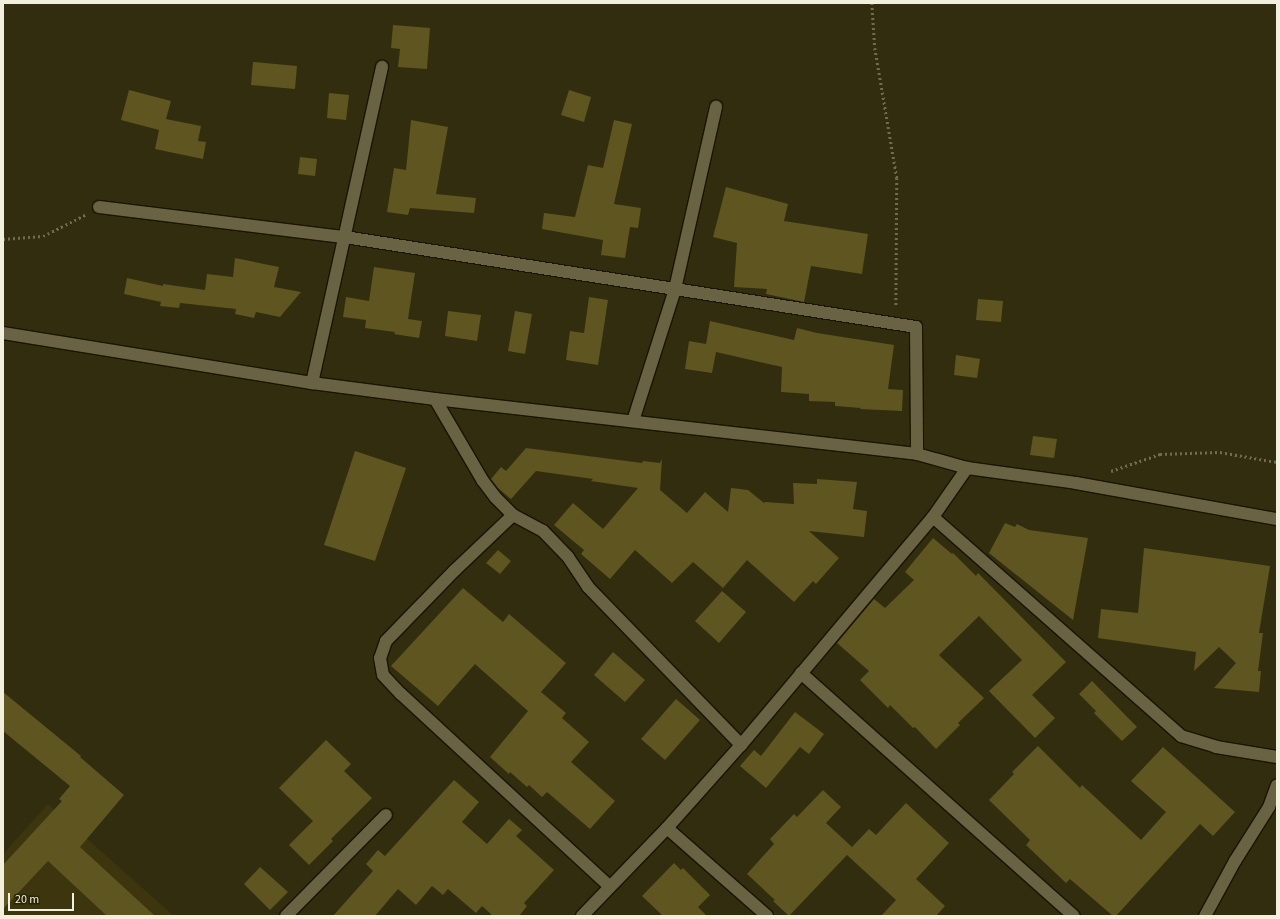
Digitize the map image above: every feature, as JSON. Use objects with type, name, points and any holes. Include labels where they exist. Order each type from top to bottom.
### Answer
[{"type":"street","points":[[312,383],[382,67]]},
{"type":"street","points":[[633,421],[675,289],[716,107]]},
{"type":"street","points":[[99,207],[345,237],[916,327],[917,454]]},
{"type":"street","points":[[3,333],[312,383],[435,399],[917,454],[967,468],[1076,482],[1277,519]]},
{"type":"street","points":[[435,399],[483,481],[495,497],[513,516],[543,531],[568,557],[588,587],[741,744]]},
{"type":"street","points":[[582,916],[667,828],[741,744],[933,517],[967,468]]},
{"type":"street","points":[[513,516],[455,570],[386,641],[380,658],[384,675],[401,694],[610,887]]},
{"type":"street","points":[[933,517],[1181,736],[1216,747],[1277,757]]},
{"type":"street","points":[[802,672],[1074,916]]},
{"type":"street","points":[[1205,916],[1235,861],[1269,807],[1277,785]]},
{"type":"street","points":[[286,916],[386,815]]},
{"type":"street","points":[[667,828],[767,916]]},
{"type":"path","points":[[872,3],[875,48],[897,178],[896,324]]},
{"type":"path","points":[[3,240],[43,236],[99,207]]},
{"type":"path","points":[[1104,473],[1160,454],[1220,452],[1277,462]]},
{"type":"shaded area","points":[[48,804],[174,916],[3,916],[3,854]]},
{"type":"building","points":[[393,25],[430,28],[427,69],[398,67],[400,49],[391,48]]},
{"type":"building","points":[[253,62],[297,66],[295,89],[251,85]]},
{"type":"building","points":[[129,90],[171,101],[166,119],[201,126],[198,141],[206,142],[203,159],[155,149],[159,130],[121,120]]},
{"type":"building","points":[[569,90],[591,97],[584,122],[561,115]]},
{"type":"building","points":[[329,93],[349,95],[346,120],[327,118]]},
{"type":"building","points":[[411,120],[448,127],[436,194],[476,198],[474,213],[410,208],[408,215],[387,212],[394,168],[406,170]]},
{"type":"building","points":[[614,120],[632,124],[614,204],[641,208],[638,228],[630,227],[625,258],[601,255],[603,240],[542,229],[544,213],[575,217],[588,165],[603,168]]},
{"type":"building","points":[[300,157],[317,159],[315,176],[298,174]]},
{"type":"building","points":[[726,187],[788,204],[784,221],[868,234],[862,274],[811,266],[804,302],[766,294],[767,289],[734,287],[737,243],[713,237]]},
{"type":"building","points":[[235,258],[279,267],[274,287],[301,292],[280,317],[256,312],[254,318],[235,314],[236,309],[180,303],[179,308],[160,306],[161,302],[124,294],[127,278],[163,286],[163,284],[205,290],[207,274],[233,277]]},
{"type":"building","points":[[374,267],[415,273],[408,319],[422,321],[419,338],[394,334],[395,332],[365,328],[366,320],[343,317],[346,297],[369,301]]},
{"type":"building","points":[[589,297],[608,300],[598,365],[566,360],[570,331],[584,333]]},
{"type":"building","points":[[978,299],[1003,301],[1001,322],[976,320]]},
{"type":"building","points":[[448,311],[481,315],[477,341],[445,336]]},
{"type":"building","points":[[515,311],[532,314],[525,354],[508,351]]},
{"type":"building","points":[[710,321],[794,340],[797,328],[817,333],[894,345],[888,389],[903,390],[902,411],[860,409],[861,408],[835,406],[835,402],[809,401],[809,394],[781,392],[782,367],[716,352],[712,373],[685,369],[689,341],[706,344]]},
{"type":"building","points":[[956,355],[980,359],[977,378],[954,375]]},
{"type":"building","points":[[1033,436],[1057,439],[1054,458],[1030,455]]},
{"type":"building","points":[[526,448],[642,463],[643,461],[660,463],[662,459],[660,490],[687,513],[705,492],[728,512],[731,488],[748,490],[764,503],[794,504],[793,483],[817,484],[817,479],[857,482],[853,509],[867,511],[864,537],[809,531],[839,558],[816,584],[813,581],[794,602],[747,560],[723,588],[693,562],[672,583],[635,550],[610,579],[581,554],[584,550],[554,525],[573,503],[603,529],[638,488],[591,481],[593,479],[536,471],[511,499],[498,488],[491,479],[501,467],[506,471]]},
{"type":"building","points":[[355,451],[406,468],[375,561],[324,545]]},
{"type":"building","points":[[1005,523],[1015,527],[1017,524],[1029,530],[1088,538],[1073,620],[989,553]]},
{"type":"building","points":[[933,538],[952,554],[953,553],[976,576],[978,573],[1066,662],[1032,695],[1055,718],[1035,738],[989,691],[1022,660],[979,616],[939,655],[984,698],[958,723],[960,725],[936,749],[915,727],[913,728],[890,705],[888,708],[860,680],[869,671],[837,643],[874,599],[885,608],[914,580],[905,572]]},
{"type":"building","points":[[1144,548],[1270,566],[1259,633],[1263,633],[1258,671],[1261,671],[1259,692],[1214,688],[1236,663],[1219,647],[1194,671],[1196,652],[1098,638],[1101,609],[1138,613]]},
{"type":"building","points":[[498,550],[511,561],[500,574],[486,563]]},
{"type":"building","points":[[463,588],[503,622],[509,614],[566,663],[541,692],[566,713],[562,718],[589,742],[571,762],[615,801],[590,829],[547,792],[542,797],[529,785],[527,787],[510,772],[509,774],[490,757],[528,711],[475,664],[438,706],[391,666]]},
{"type":"building","points":[[722,591],[746,612],[719,643],[695,621]]},
{"type":"building","points":[[613,652],[645,680],[625,702],[594,675]]},
{"type":"building","points":[[1092,681],[1137,727],[1122,741],[1094,713],[1096,711],[1079,694]]},
{"type":"building","points":[[3,692],[81,756],[80,757],[124,795],[80,847],[155,916],[107,916],[48,861],[3,909],[3,865],[62,801],[59,799],[70,786],[3,731]]},
{"type":"building","points":[[676,699],[700,720],[665,760],[641,739]]},
{"type":"building","points":[[795,712],[824,734],[809,754],[800,747],[766,788],[740,766],[754,750],[761,756]]},
{"type":"building","points":[[326,740],[351,764],[344,771],[372,798],[331,839],[333,841],[309,865],[289,845],[313,821],[279,788]]},
{"type":"building","points":[[1038,746],[1080,788],[1082,785],[1141,840],[1166,812],[1131,781],[1163,747],[1235,812],[1213,836],[1200,824],[1116,916],[1113,916],[1070,879],[1066,883],[1026,845],[1030,840],[989,800],[1014,774],[1012,772]]},
{"type":"building","points":[[454,780],[479,802],[462,822],[487,844],[509,819],[522,830],[516,836],[554,870],[524,903],[527,906],[519,916],[493,916],[482,906],[476,913],[448,889],[443,895],[432,886],[416,905],[398,889],[375,916],[333,916],[373,871],[366,864],[378,850],[385,856]]},
{"type":"building","points":[[823,790],[841,807],[826,823],[852,847],[869,829],[876,835],[906,803],[949,843],[916,879],[945,906],[936,916],[881,916],[896,900],[847,855],[789,916],[773,901],[775,900],[747,874],[774,844],[770,839],[794,814],[797,817]]},
{"type":"building","points":[[674,863],[681,870],[683,868],[710,895],[698,907],[707,916],[663,916],[642,896]]},
{"type":"building","points":[[260,867],[288,892],[270,910],[244,884]]}]
